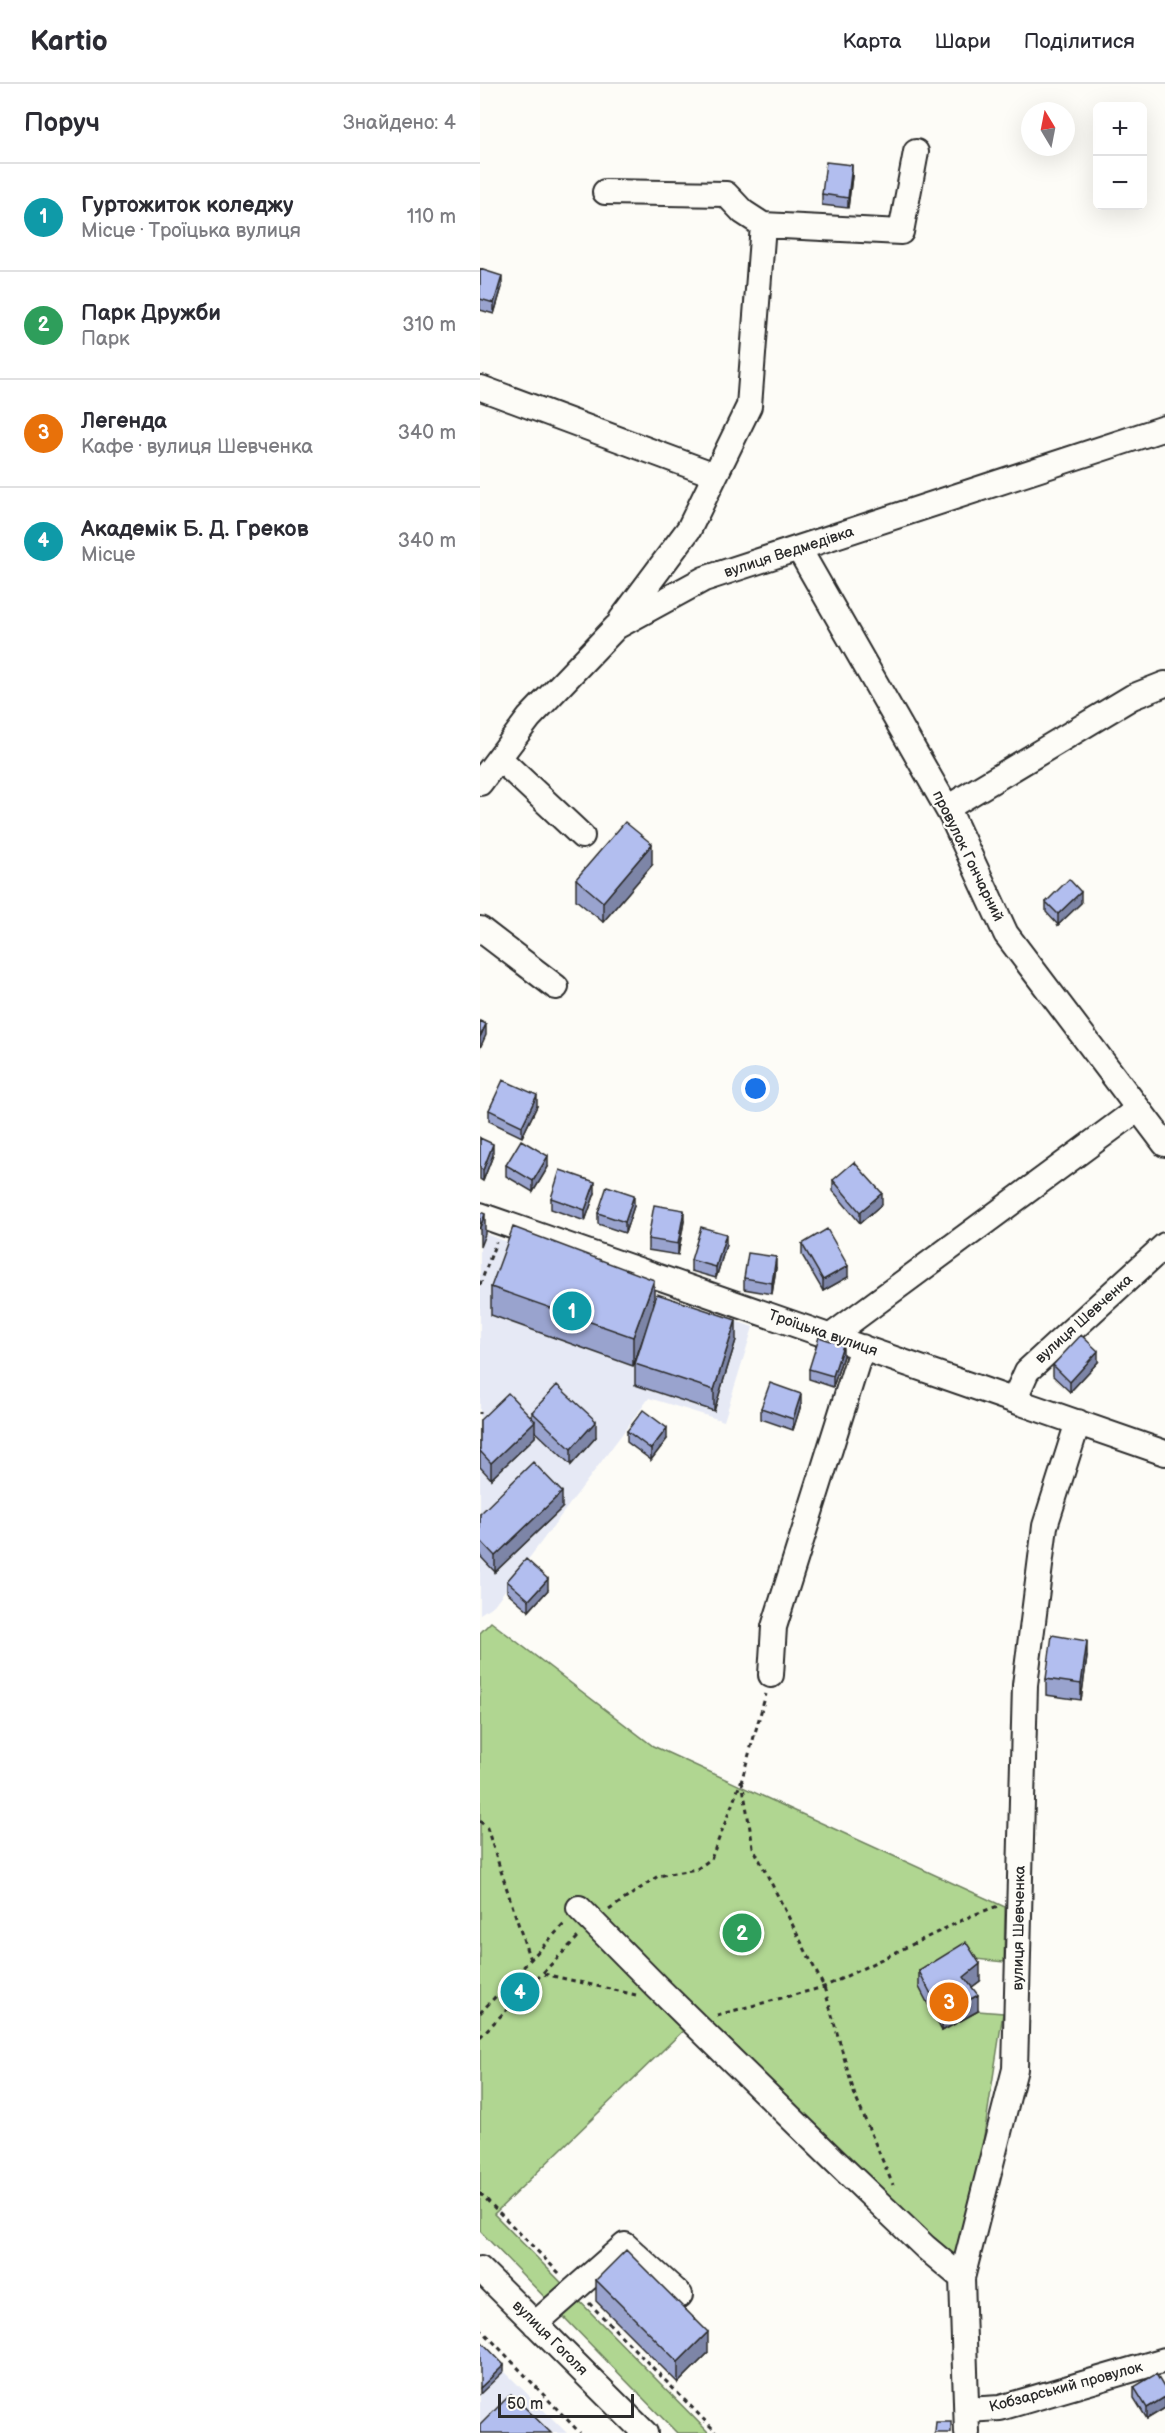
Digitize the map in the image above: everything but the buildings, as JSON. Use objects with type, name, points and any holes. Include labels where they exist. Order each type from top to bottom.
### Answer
[{"type":"street","points":[[605,192],[726,194],[743,212],[763,225],[901,232],[916,152]]},
{"type":"street","points":[[616,627],[689,529],[749,406],[763,225]]},
{"type":"street","points":[[481,388],[715,475]]},
{"type":"street","name":"вулиця Ведмедівка","points":[[480,783],[528,718],[616,627],[704,579],[1165,428]]},
{"type":"street","name":"провулок Гончарний","points":[[800,549],[946,808],[1006,934],[1165,1144]]},
{"type":"street","points":[[946,808],[1132,697],[1165,684]]},
{"type":"street","points":[[499,758],[582,836]]},
{"type":"street","points":[[480,929],[556,987]]},
{"type":"street","points":[[831,1336],[1138,1109]]},
{"type":"street","name":"Троїцька вулиця","points":[[480,1215],[1165,1453]]},
{"type":"street","name":"вулиця Шевченка","points":[[1014,1400],[1027,1371],[1165,1245]]},
{"type":"street","points":[[771,1675],[774,1627],[862,1347]]},
{"type":"street","name":"вулиця Шевченка","points":[[967,2422],[962,2278],[1015,2069],[1025,1685],[1045,1526],[1078,1422]]},
{"type":"street","points":[[586,1914],[661,1992],[925,2247],[962,2278]]},
{"type":"street","points":[[535,2324],[625,2245],[680,2295]]},
{"type":"street","name":"вулиця Гоголя","points":[[480,2269],[645,2433]]},
{"type":"street","name":"Кобзарський провулок","points":[[967,2422],[1000,2408],[1165,2360]]},
{"type":"path","points":[[480,1285],[498,1238]]},
{"type":"path","points":[[480,2013],[530,1960],[586,1914],[658,1876],[697,1869],[711,1859],[742,1779],[771,1675]]},
{"type":"path","points":[[742,1779],[753,1847],[824,1987],[855,2096],[896,2193]]},
{"type":"path","points":[[480,1821],[487,1828],[530,1960]]},
{"type":"path","points":[[692,2022],[824,1987],[973,1915],[1020,1898]]},
{"type":"path","points":[[480,2037],[544,1974],[586,1914]]},
{"type":"path","points":[[544,1974],[637,1996],[661,1992]]},
{"type":"path","points":[[480,2193],[717,2433]]},
{"type":"path","points":[[480,2328],[580,2433]]},
{"type":"shaded area","points":[[485,1234],[753,1327],[724,1421],[649,1398],[494,1605],[480,1614],[480,1247]]},
{"type":"shaded area","points":[[504,2371],[567,2433],[480,2433],[480,2394]]},
{"type":"green space","points":[[491,1622],[653,1746],[1005,1907],[1004,1962],[966,1958],[942,2031],[978,2011],[1003,2013],[962,2278],[692,2022],[494,2214],[709,2433],[677,2433],[480,2231],[480,1633]]},
{"type":"place","name":"Гуртожиток коледжу","points":[[572,1311]]},
{"type":"place","name":"Парк Дружби","points":[[742,1933]]},
{"type":"place","name":"Академік Б. Д. Греков","points":[[520,1992]]},
{"type":"place","name":"Легенда","points":[[949,2002]]}]
